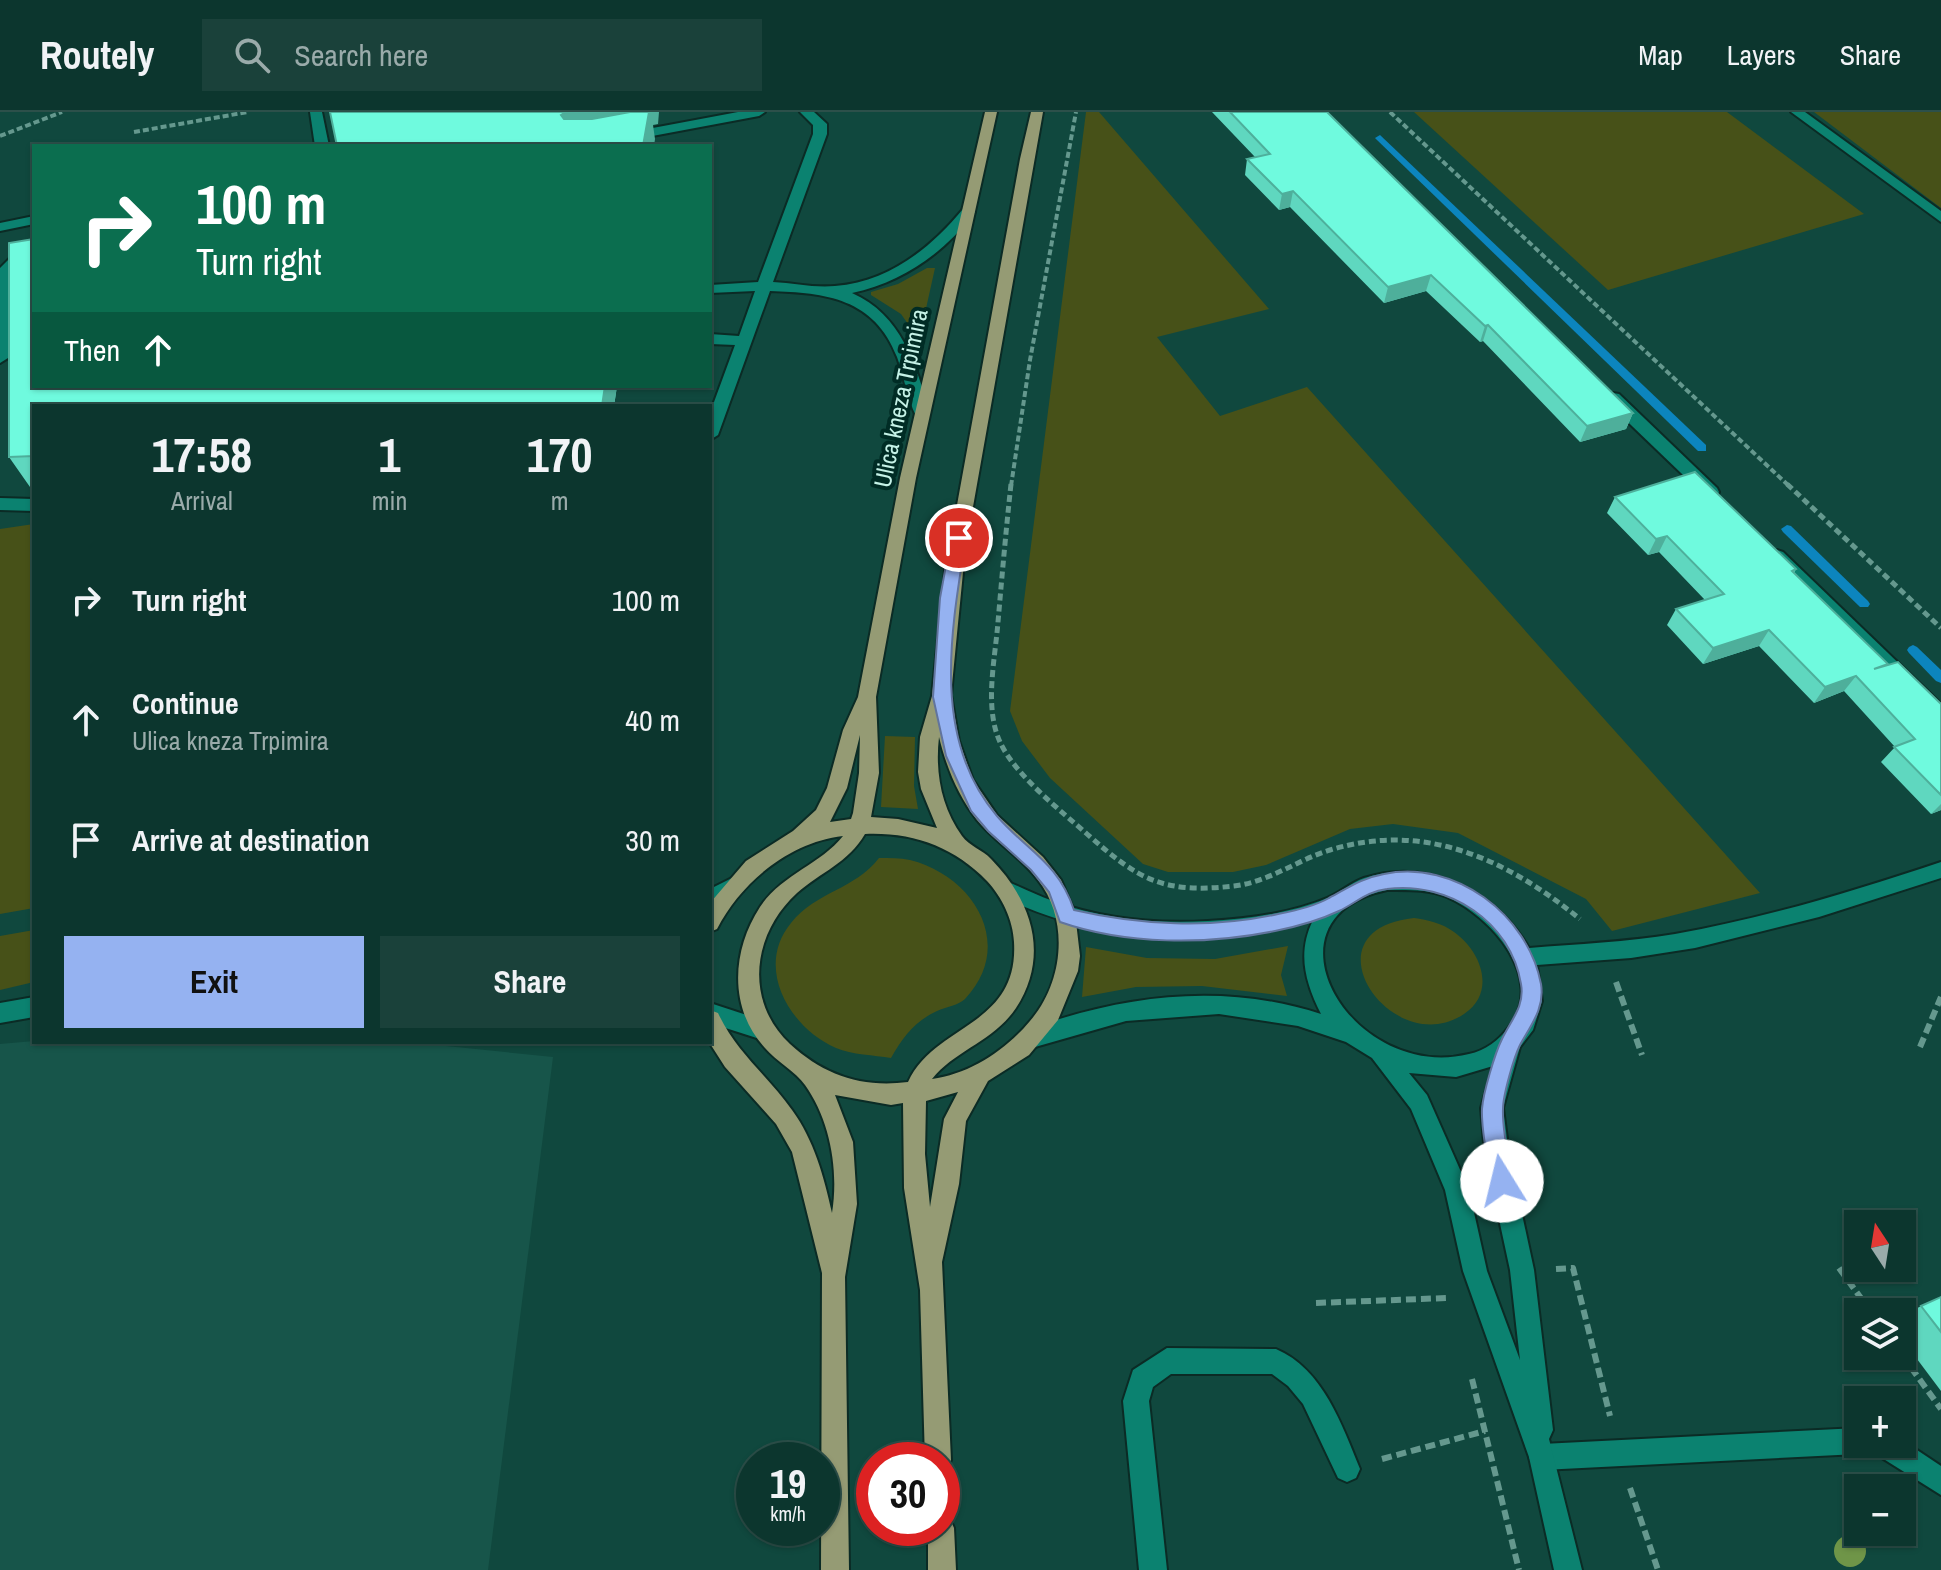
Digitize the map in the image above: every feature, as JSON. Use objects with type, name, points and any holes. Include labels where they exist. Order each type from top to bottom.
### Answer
[{"type":"main road","name":"Ulica kneza Trpimira","points":[[867,697],[922,412],[991,112]]},
{"type":"main road","points":[[956,844],[941,819],[925,767],[928,734],[941,697],[948,598],[1037,112]]},
{"type":"main road","points":[[867,697],[872,735],[870,772],[859,824],[848,844],[779,896],[764,916],[754,939],[748,989],[763,1030],[780,1053],[812,1076],[877,1093],[915,1093],[944,1089],[979,1077],[1010,1060],[1035,1037],[1055,1006],[1067,975],[1071,945],[1057,889],[1038,864],[994,825],[978,806],[954,756],[941,697]]},
{"type":"main road","points":[[712,920],[736,885],[753,867],[800,837],[823,816],[837,788],[852,730],[867,697]]},
{"type":"main road","points":[[800,837],[829,828],[859,824],[890,824],[926,831],[956,844],[988,866],[1008,891],[1021,920],[1026,954],[1017,985],[999,1015],[972,1038],[944,1052],[925,1070],[915,1093],[916,1188],[930,1264],[937,1442]]},
{"type":"main road","points":[[712,1026],[716,1039],[726,1052],[787,1120],[798,1143],[818,1210],[833,1277]]},
{"type":"main road","points":[[812,1076],[830,1107],[842,1142],[845,1204],[833,1277],[835,1570]]},
{"type":"main road","points":[[930,1264],[947,1184],[955,1119],[979,1077]]},
{"type":"main road","points":[[941,1546],[942,1570]]},
{"type":"street","points":[[316,112],[322,144]]},
{"type":"street","points":[[589,144],[759,112]]},
{"type":"street","points":[[712,430],[820,134],[820,124],[806,112]]},
{"type":"street","points":[[1797,112],[1941,218]]},
{"type":"street","points":[[835,291],[882,279],[915,264],[953,232],[968,212]]},
{"type":"street","points":[[0,227],[32,220]]},
{"type":"street","points":[[0,358],[2,271],[24,252],[32,250]]},
{"type":"street","points":[[712,289],[765,287],[835,291],[860,300],[890,325],[922,412]]},
{"type":"street","points":[[712,339],[745,341]]},
{"type":"street","points":[[1602,387],[1728,508]]},
{"type":"street","points":[[0,504],[32,505]]},
{"type":"street","points":[[1762,541],[1941,715]]},
{"type":"street","points":[[1525,957],[1605,952],[1693,940],[1941,870]]},
{"type":"street","points":[[1008,891],[1039,907],[1113,927],[1199,931],[1277,922],[1334,905],[1357,889],[1387,881],[1420,881],[1442,887],[1484,906],[1509,929],[1525,957],[1532,988],[1527,1018],[1510,1043],[1492,1108],[1497,1154],[1522,1270],[1542,1457]]},
{"type":"street","points":[[712,898],[736,885]]},
{"type":"street","points":[[1334,905],[1318,927],[1312,953],[1315,980],[1327,1008],[1348,1032],[1378,1053],[1419,1102],[1439,1143],[1457,1190],[1475,1271],[1542,1457],[1568,1570]]},
{"type":"street","points":[[1035,1037],[1083,1020],[1140,1007],[1202,1002],[1282,1012],[1348,1032]]},
{"type":"street","points":[[0,1013],[32,1007]]},
{"type":"street","points":[[712,1014],[763,1030]]},
{"type":"street","points":[[1378,1053],[1414,1066],[1450,1068],[1483,1060],[1510,1043]]},
{"type":"street","points":[[1153,1570],[1136,1401],[1142,1379],[1167,1361],[1276,1362],[1297,1377],[1312,1395],[1347,1469]]},
{"type":"street","points":[[1542,1457],[1844,1442]]},
{"type":"street","points":[[1909,1458],[1941,1482]]},
{"type":"path","points":[[0,136],[62,112]]},
{"type":"path","points":[[134,132],[248,112]]},
{"type":"path","points":[[1076,112],[1032,345],[1003,555],[993,705],[1002,747],[1059,808],[1124,867],[1152,883],[1237,886],[1267,878],[1323,852],[1365,841],[1401,838],[1444,844],[1483,860],[1564,904],[1588,925],[1605,952],[1642,1055]]},
{"type":"path","points":[[1390,112],[1941,628]]},
{"type":"path","points":[[1920,1047],[1941,997]]},
{"type":"path","points":[[1522,1270],[1573,1268],[1619,1453],[1658,1570]]},
{"type":"path","points":[[1839,1268],[1861,1298]]},
{"type":"path","points":[[1316,1303],[1453,1298]]},
{"type":"path","points":[[1913,1370],[1941,1409]]},
{"type":"path","points":[[1471,1372],[1519,1570]]},
{"type":"path","points":[[1347,1469],[1485,1431]]},
{"type":"shaded area","points":[[1086,112],[1099,112],[1269,309],[1157,337],[1220,416],[1307,387],[1760,893],[1612,931],[1586,899],[1458,833],[1393,824],[1350,829],[1266,865],[1233,872],[1168,872],[1143,864],[1050,778],[1022,741],[1010,711]]},
{"type":"shaded area","points":[[1414,112],[1727,112],[1864,214],[1608,290]]},
{"type":"shaded area","points":[[1814,112],[1941,112],[1941,208]]},
{"type":"shaded area","points":[[927,268],[935,268],[921,331],[915,334],[901,314],[871,295],[871,292],[898,284]]},
{"type":"shaded area","points":[[32,524],[32,908],[0,914],[0,529]]},
{"type":"shaded area","points":[[885,736],[915,737],[914,786],[918,809],[881,807]]},
{"type":"shaded area","points":[[879,858],[910,860],[933,868],[953,881],[981,915],[987,936],[987,957],[980,978],[965,999],[922,1020],[905,1037],[891,1058],[842,1050],[819,1039],[792,1012],[782,995],[777,977],[776,959],[780,940],[791,923],[812,904],[869,869]]},
{"type":"shaded area","points":[[1414,918],[1435,922],[1454,932],[1472,950],[1482,972],[1480,995],[1474,1005],[1464,1014],[1437,1024],[1410,1021],[1387,1008],[1370,988],[1361,966],[1364,945],[1381,928]]},
{"type":"shaded area","points":[[32,930],[32,982],[0,990],[0,936]]},
{"type":"shaded area","points":[[1288,946],[1281,975],[1287,996],[1202,986],[1136,987],[1082,997],[1086,947],[1147,958],[1215,959]]},
{"type":"shaded area","points":[[32,1041],[32,1044],[426,1044],[553,1057],[488,1570],[0,1570],[0,1044]]},
{"type":"building","points":[[330,112],[566,112],[561,115],[564,119],[592,119],[649,112],[643,144],[337,144]]},
{"type":"building","points":[[1230,112],[1327,112],[1633,413],[1587,426],[1488,325],[1485,326],[1431,275],[1388,287],[1293,191],[1282,194],[1247,159],[1270,154]]},
{"type":"building","points":[[32,239],[32,388],[605,388],[602,404],[32,404],[32,456],[9,457],[9,243]]},
{"type":"building","points":[[1695,472],[1796,569],[1792,571],[1888,664],[1874,669],[1898,662],[1941,704],[1941,795],[1894,747],[1915,739],[1856,676],[1825,687],[1769,630],[1713,648],[1676,609],[1724,594],[1667,536],[1656,539],[1615,497]]},
{"type":"building","points":[[1941,1297],[1941,1332],[1921,1306]]},
{"type":"waterway","points":[[1380,138],[1702,448]]},
{"type":"waterway","points":[[1787,529],[1864,604]]},
{"type":"waterway","points":[[1913,650],[1941,678]]},
{"type":"route","points":[[959,538],[948,598],[941,697],[954,756],[978,806],[994,825],[1038,864],[1057,889],[1066,916],[1113,927],[1184,932],[1230,930],[1277,922],[1334,905],[1357,889],[1387,881],[1420,881],[1453,890],[1484,906],[1509,929],[1525,957],[1532,988],[1527,1018],[1510,1043],[1492,1108],[1502,1181]]}]
